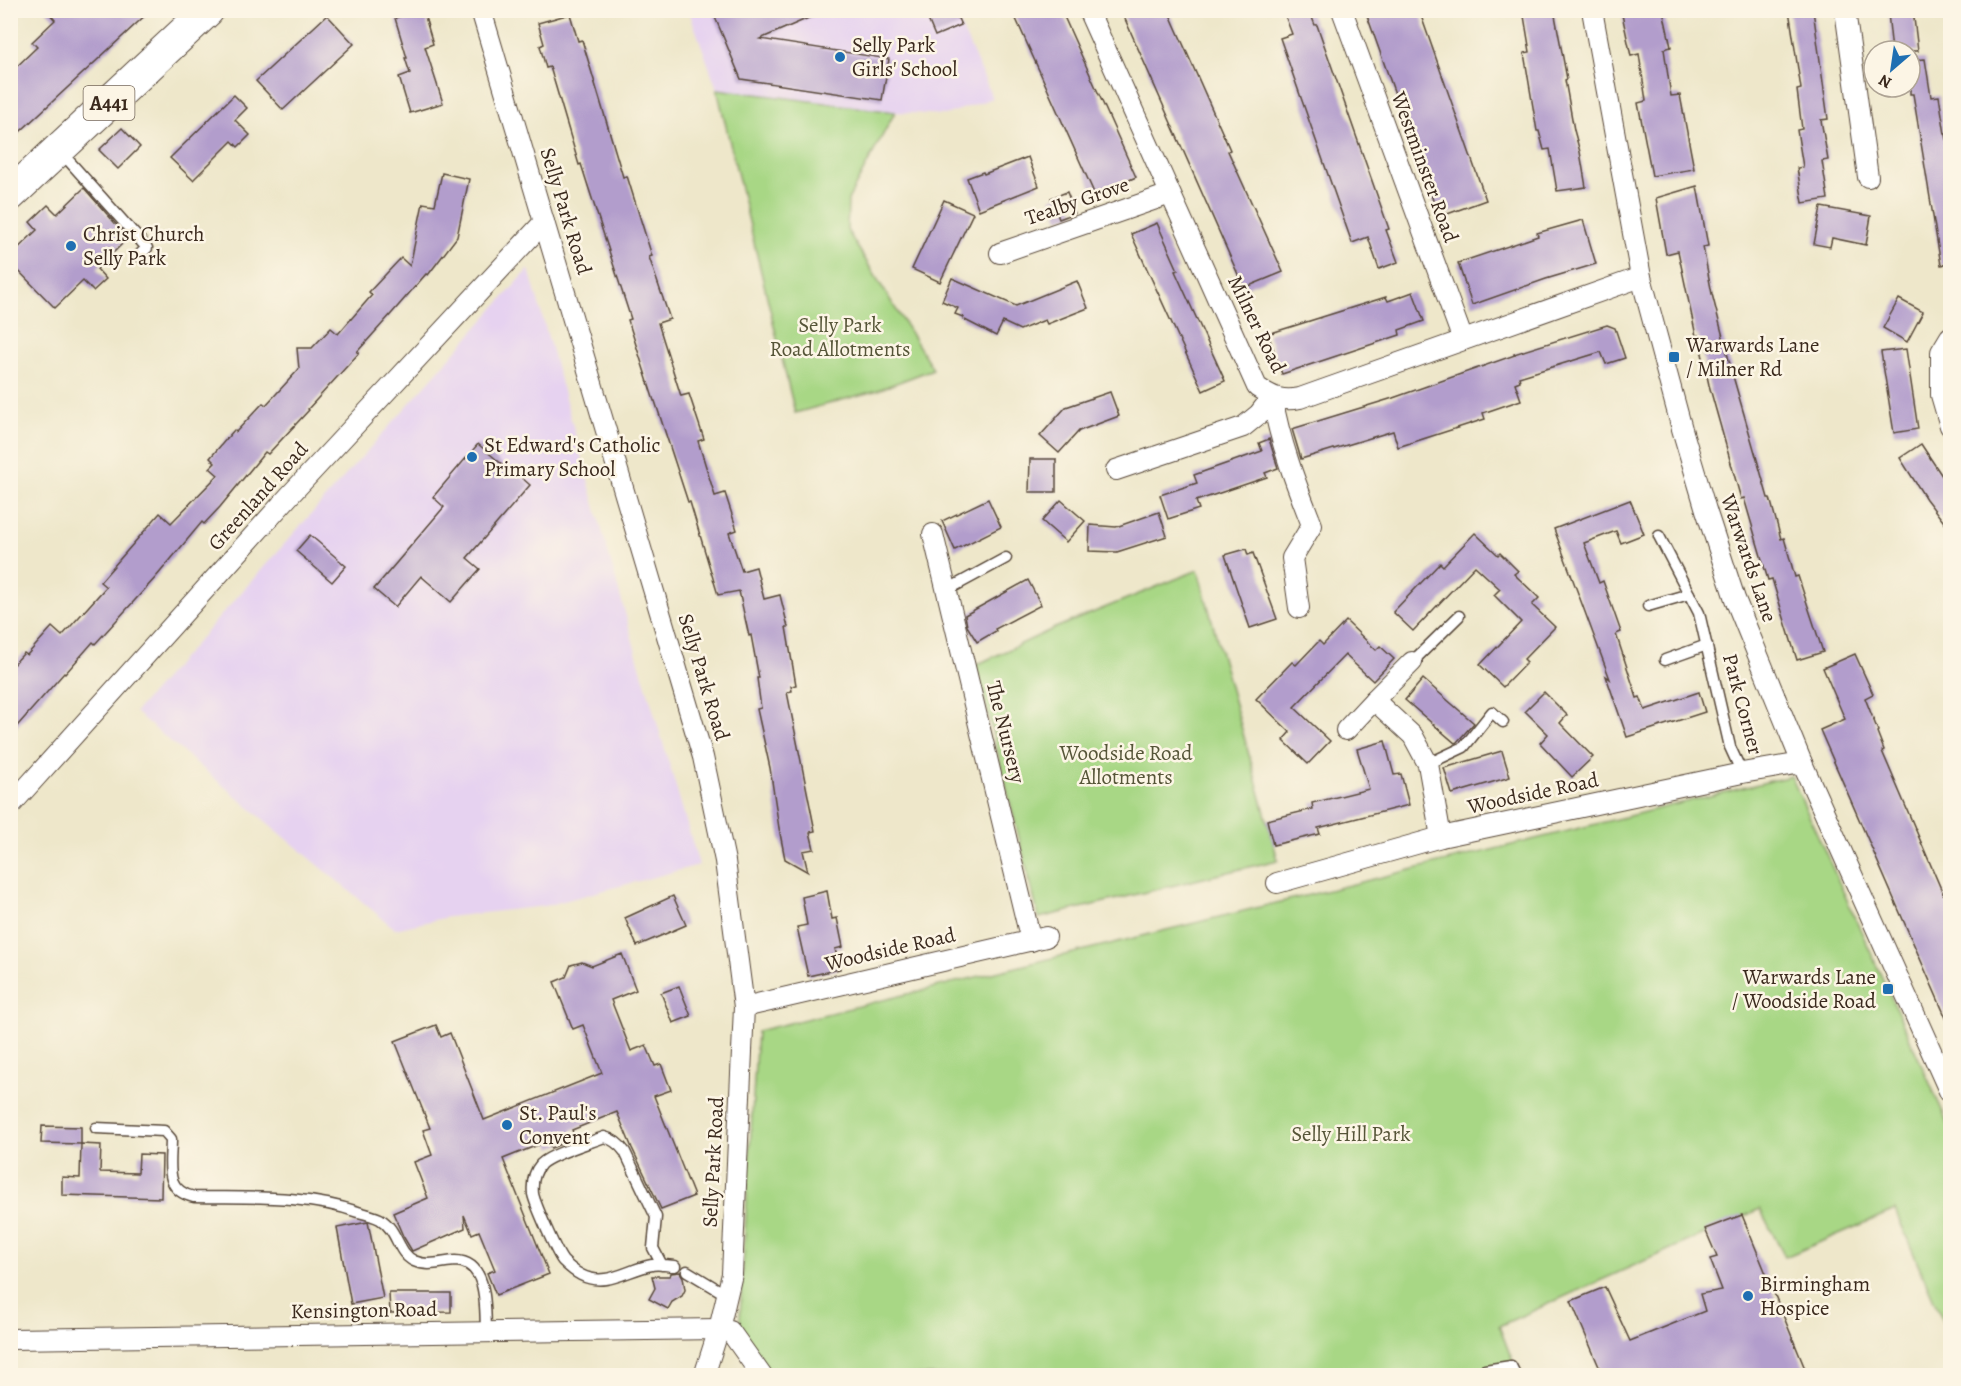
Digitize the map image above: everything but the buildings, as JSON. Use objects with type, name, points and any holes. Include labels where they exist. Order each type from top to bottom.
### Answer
[{"type":"main road","name":"A441","points":[[10,195],[208,10]]},
{"type":"street","name":"Selly Park Road","points":[[481,10],[703,757],[725,861],[744,1007],[732,1274],[719,1329],[704,1376]]},
{"type":"street","name":"Milner Road","points":[[1088,10],[1257,387],[1272,397],[1287,401],[1300,398],[1641,277]]},
{"type":"street","name":"Westminster Road","points":[[1342,10],[1463,340]]},
{"type":"street","name":"Warwards Lane","points":[[1592,10],[1641,277],[1682,429],[1731,588],[1802,763],[1950,1093]]},
{"type":"street","points":[[1845,10],[1868,177]]},
{"type":"street","name":"Tealby Grove","points":[[1000,253],[1170,194]]},
{"type":"street","name":"Greenland Road","points":[[10,807],[306,478],[544,222]]},
{"type":"street","points":[[1950,337],[1941,352],[1941,394],[1950,426]]},
{"type":"street","points":[[1116,470],[1243,427],[1259,414],[1272,397]]},
{"type":"street","points":[[1272,397],[1278,431],[1312,525],[1292,558],[1299,608]]},
{"type":"street","name":"The Nursery","points":[[933,534],[1038,939]]},
{"type":"street","points":[[1346,730],[1412,662]]},
{"type":"street","points":[[1374,700],[1413,736],[1428,764],[1441,837]]},
{"type":"street","name":"Woodside Road","points":[[1277,883],[1441,837],[1742,773],[1802,763]]},
{"type":"street","name":"Woodside Road","points":[[744,1007],[1038,939]]},
{"type":"street","points":[[719,1329],[730,1331],[762,1376]]},
{"type":"street","name":"Kensington Road","points":[[10,1339],[719,1329]]},
{"type":"lane","points":[[59,150],[147,248],[138,256]]},
{"type":"lane","name":"Park Corner","points":[[1659,536],[1699,613],[1730,747],[1742,773]]},
{"type":"lane","points":[[947,590],[1006,558]]},
{"type":"lane","points":[[1648,606],[1689,594]]},
{"type":"lane","points":[[1412,662],[1459,616]]},
{"type":"lane","name":"Park Corner","points":[[1665,660],[1707,645]]},
{"type":"lane","points":[[1428,764],[1464,747],[1492,712],[1503,722]]},
{"type":"lane","points":[[96,1128],[164,1131],[171,1139],[171,1179],[174,1187],[187,1196],[301,1198],[342,1206],[377,1218],[389,1225],[403,1252],[412,1260],[425,1264],[457,1261],[467,1263],[476,1270],[483,1291],[486,1332]]},
{"type":"lane","points":[[662,1265],[653,1248],[656,1217],[620,1145],[604,1137],[542,1163],[534,1180],[534,1197],[562,1260],[582,1275],[604,1280],[653,1264],[662,1265],[675,1266]]},
{"type":"lane","points":[[687,1272],[727,1295]]},
{"type":"lane","points":[[1485,1370],[1511,1366],[1515,1376]]},
{"type":"shaded area","name":"Selly Park Girls' School","points":[[689,11],[954,11],[993,98],[945,115],[895,112],[717,89]]},
{"type":"shaded area","name":"St Edward's Catholic Primary School","points":[[529,269],[634,645],[699,865],[545,906],[448,917],[395,929],[135,712]]},
{"type":"green space","name":"Selly Park Road Allotments","points":[[717,89],[895,112],[848,200],[847,230],[933,369],[878,390],[795,413]]},
{"type":"green space","name":"Woodside Road Allotments","points":[[1198,570],[1278,860],[1039,918],[976,665],[1055,628]]},
{"type":"green space","name":"Selly Hill Park","points":[[1791,776],[1950,1128],[1950,1338],[1895,1210],[1785,1257],[1760,1209],[1499,1326],[1518,1375],[771,1375],[739,1333],[757,1031]]},
{"type":"place","name":"Selly Park Girls' School","points":[[840,57]]},
{"type":"place","name":"Christ Church Selly Park","points":[[71,246]]},
{"type":"place","name":"Warwards Lane / Milner Rd","points":[[1674,357]]},
{"type":"place","name":"St Edward's Catholic Primary School","points":[[472,457]]},
{"type":"place","name":"Warwards Lane / Woodside Road","points":[[1888,989]]},
{"type":"place","name":"St. Paul's Convent","points":[[507,1125]]},
{"type":"place","name":"Birmingham Hospice","points":[[1748,1296]]}]
